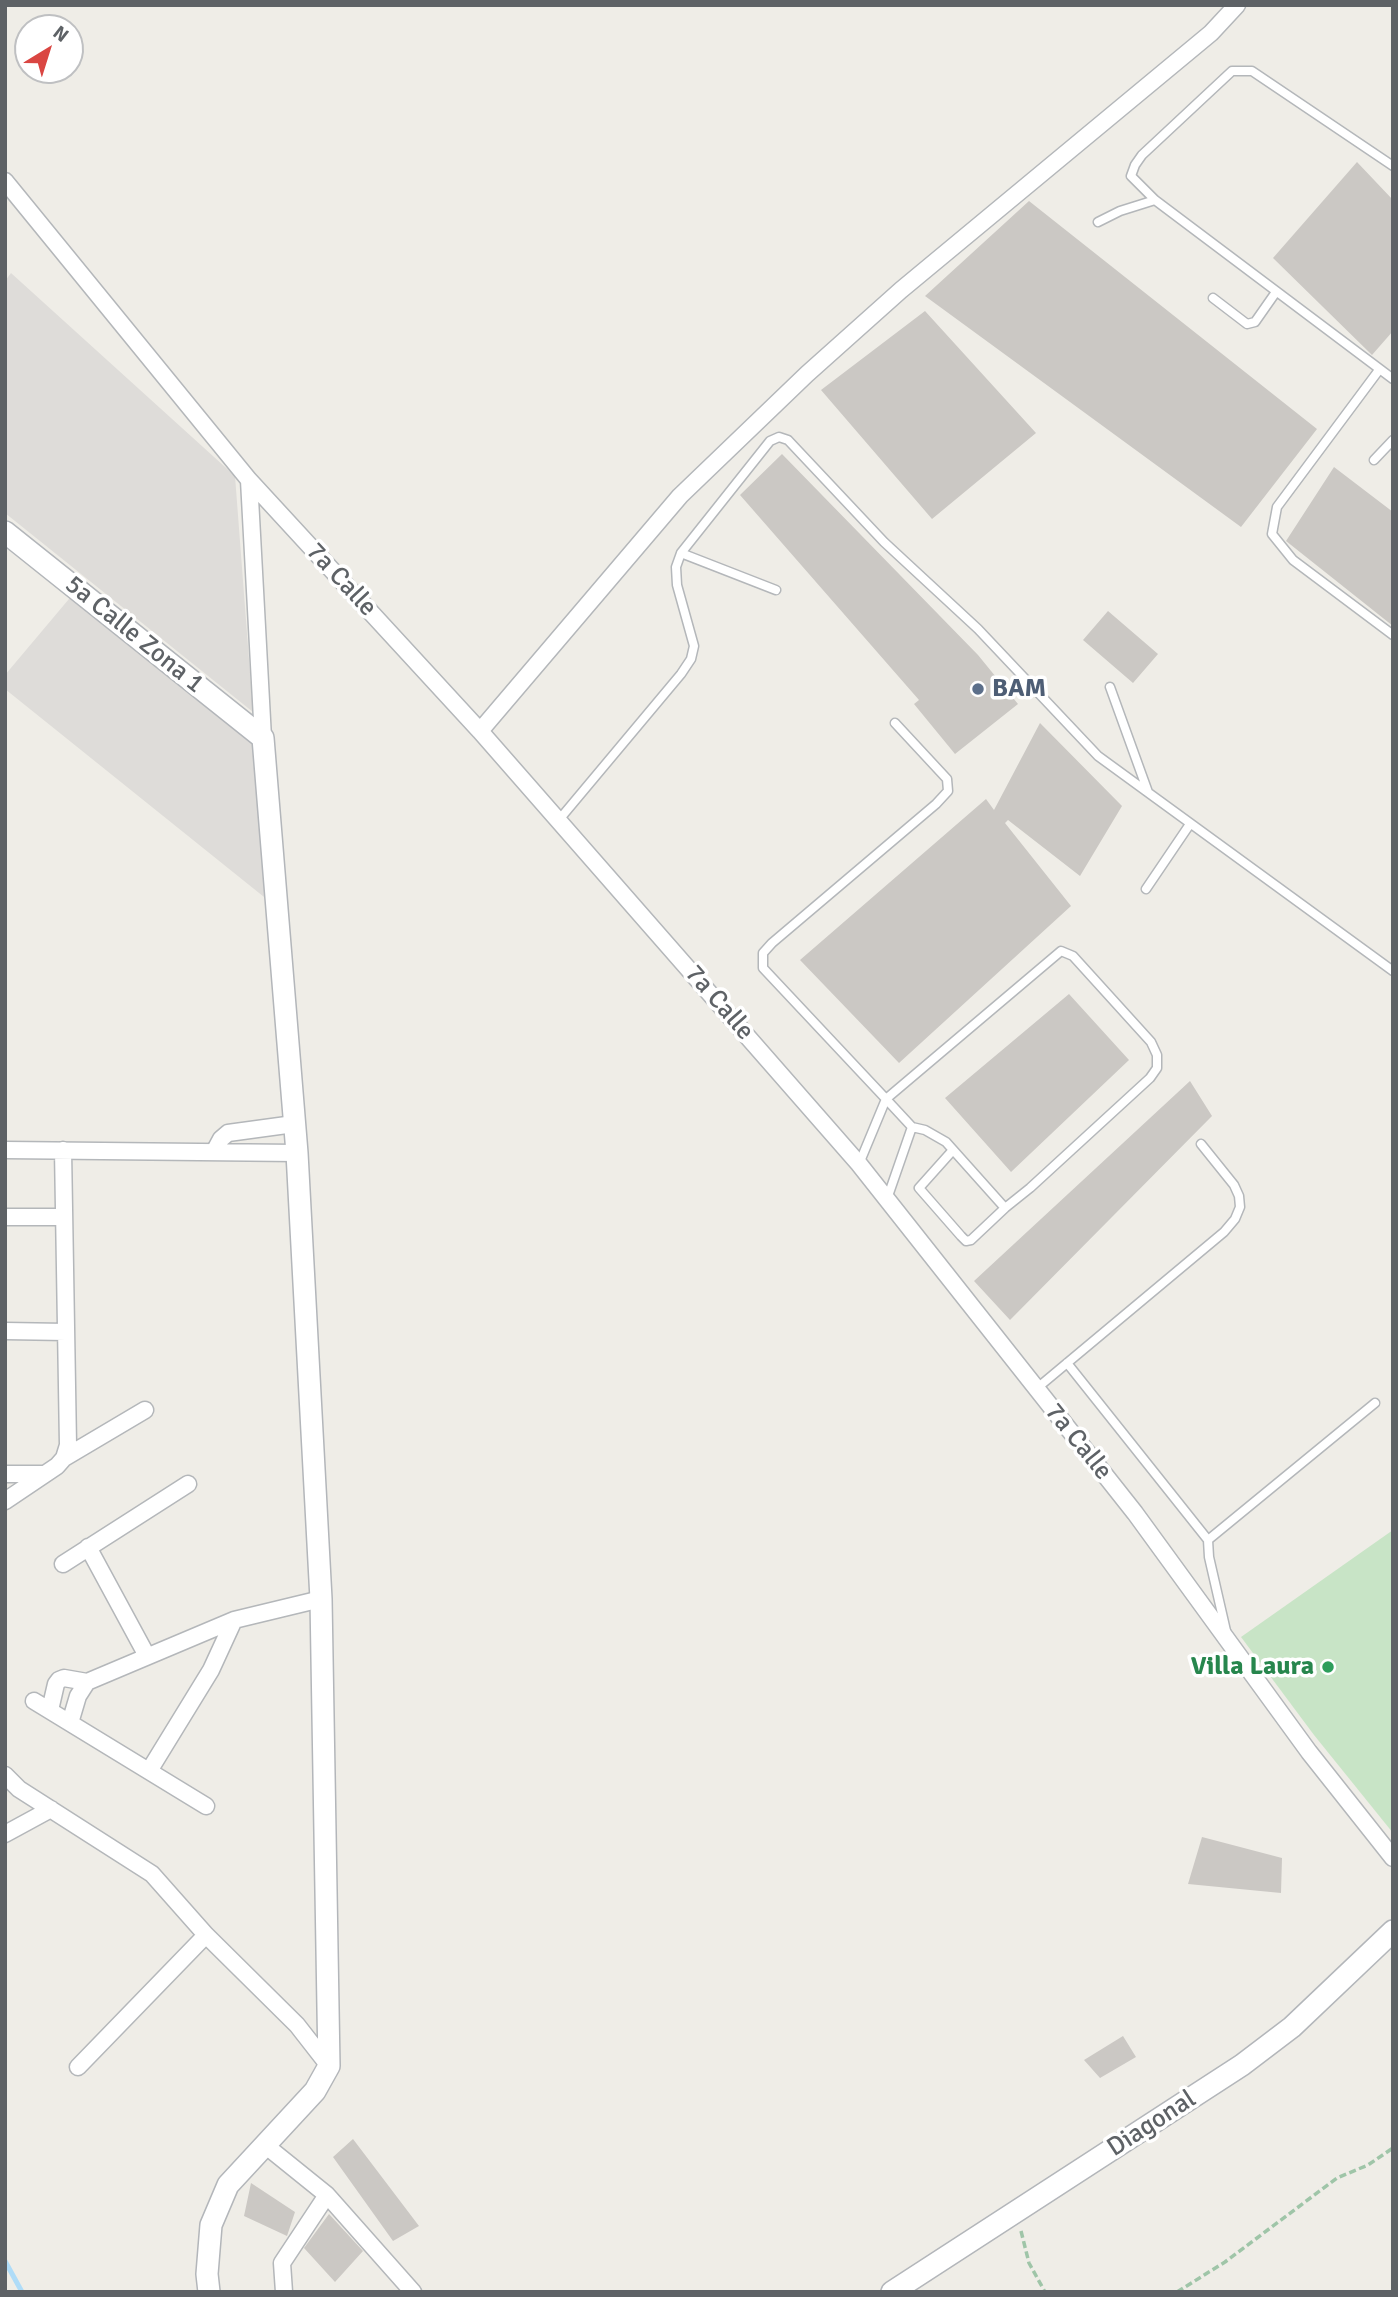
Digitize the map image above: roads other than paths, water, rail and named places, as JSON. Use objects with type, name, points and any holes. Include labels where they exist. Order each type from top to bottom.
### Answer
[{"type":"street","points":[[480,731],[680,496],[807,374],[901,290],[1211,33],[1237,5]]},
{"type":"street","name":"7a Calle","points":[[5,181],[249,480],[480,731],[859,1164],[1135,1513],[1309,1752],[1393,1857]]},
{"type":"street","points":[[209,2292],[206,2274],[211,2225],[228,2185],[315,2091],[329,2066],[321,1599],[297,1153],[264,738],[249,480]]},
{"type":"street","name":"5a Calle Zona 1","points":[[5,532],[264,738]]},
{"type":"street","points":[[214,1152],[220,1139],[228,1133],[294,1124]]},
{"type":"street","points":[[5,1150],[297,1153]]},
{"type":"street","points":[[63,1150],[68,1445],[64,1458]]},
{"type":"street","points":[[5,1217],[64,1217]]},
{"type":"street","points":[[5,1332],[66,1332]]},
{"type":"street","points":[[5,1501],[64,1458],[145,1410]]},
{"type":"street","points":[[5,1474],[45,1474]]},
{"type":"street","points":[[63,1564],[188,1483]]},
{"type":"street","points":[[88,1547],[147,1656]]},
{"type":"street","points":[[50,1710],[55,1684],[59,1679],[87,1682],[234,1620],[321,1599]]},
{"type":"street","points":[[149,1771],[211,1670],[234,1620]]},
{"type":"street","points":[[70,1723],[78,1696],[87,1682]]},
{"type":"street","points":[[34,1700],[206,1806]]},
{"type":"street","points":[[5,1776],[19,1789],[152,1874],[206,1935],[297,2025],[329,2066]]},
{"type":"street","points":[[5,1834],[51,1809]]},
{"type":"street","name":"Diagonal","points":[[892,2292],[1264,2049],[1311,2010],[1393,1931]]},
{"type":"street","points":[[78,2067],[206,1935]]},
{"type":"street","points":[[265,2144],[327,2195],[413,2292]]},
{"type":"street","points":[[284,2292],[282,2263],[327,2195]]},
{"type":"lane","points":[[1393,166],[1252,71],[1232,71],[1135,165],[1131,176],[1154,200],[1393,379]]},
{"type":"lane","points":[[1098,222],[1120,211],[1154,200]]},
{"type":"lane","points":[[1213,298],[1247,324],[1255,322],[1276,292]]},
{"type":"lane","points":[[1379,370],[1277,507],[1272,534],[1293,560],[1393,635]]},
{"type":"lane","points":[[558,821],[691,659],[694,646],[677,585],[676,567],[681,553],[770,441],[779,437],[788,440],[884,541],[978,629],[1098,756],[1393,971]]},
{"type":"lane","points":[[1374,460],[1393,440]]},
{"type":"lane","points":[[681,553],[776,590]]},
{"type":"lane","points":[[1110,687],[1148,792]]},
{"type":"lane","points":[[895,723],[947,779],[948,791],[772,943],[763,953],[762,968],[912,1127],[925,1130],[946,1142],[1005,1208]]},
{"type":"lane","points":[[1146,889],[1190,824]]},
{"type":"lane","points":[[859,1164],[886,1098],[1052,957],[1061,951],[1073,956],[1151,1042],[1157,1055],[1157,1068],[1150,1078],[1023,1194],[967,1241],[919,1188],[953,1150]]},
{"type":"lane","points":[[887,1199],[912,1127]]},
{"type":"lane","points":[[1036,1389],[1224,1232],[1235,1219],[1240,1208],[1239,1196],[1234,1185],[1201,1144]]},
{"type":"lane","points":[[1066,1363],[1209,1540],[1209,1557],[1228,1641]]},
{"type":"lane","points":[[1209,1540],[1375,1403]]},
{"type":"waterway","points":[[5,2261],[22,2292]]},
{"type":"place","name":"BAM","points":[[978,689]]},
{"type":"place","name":"Villa Laura","points":[[1328,1667]]}]
